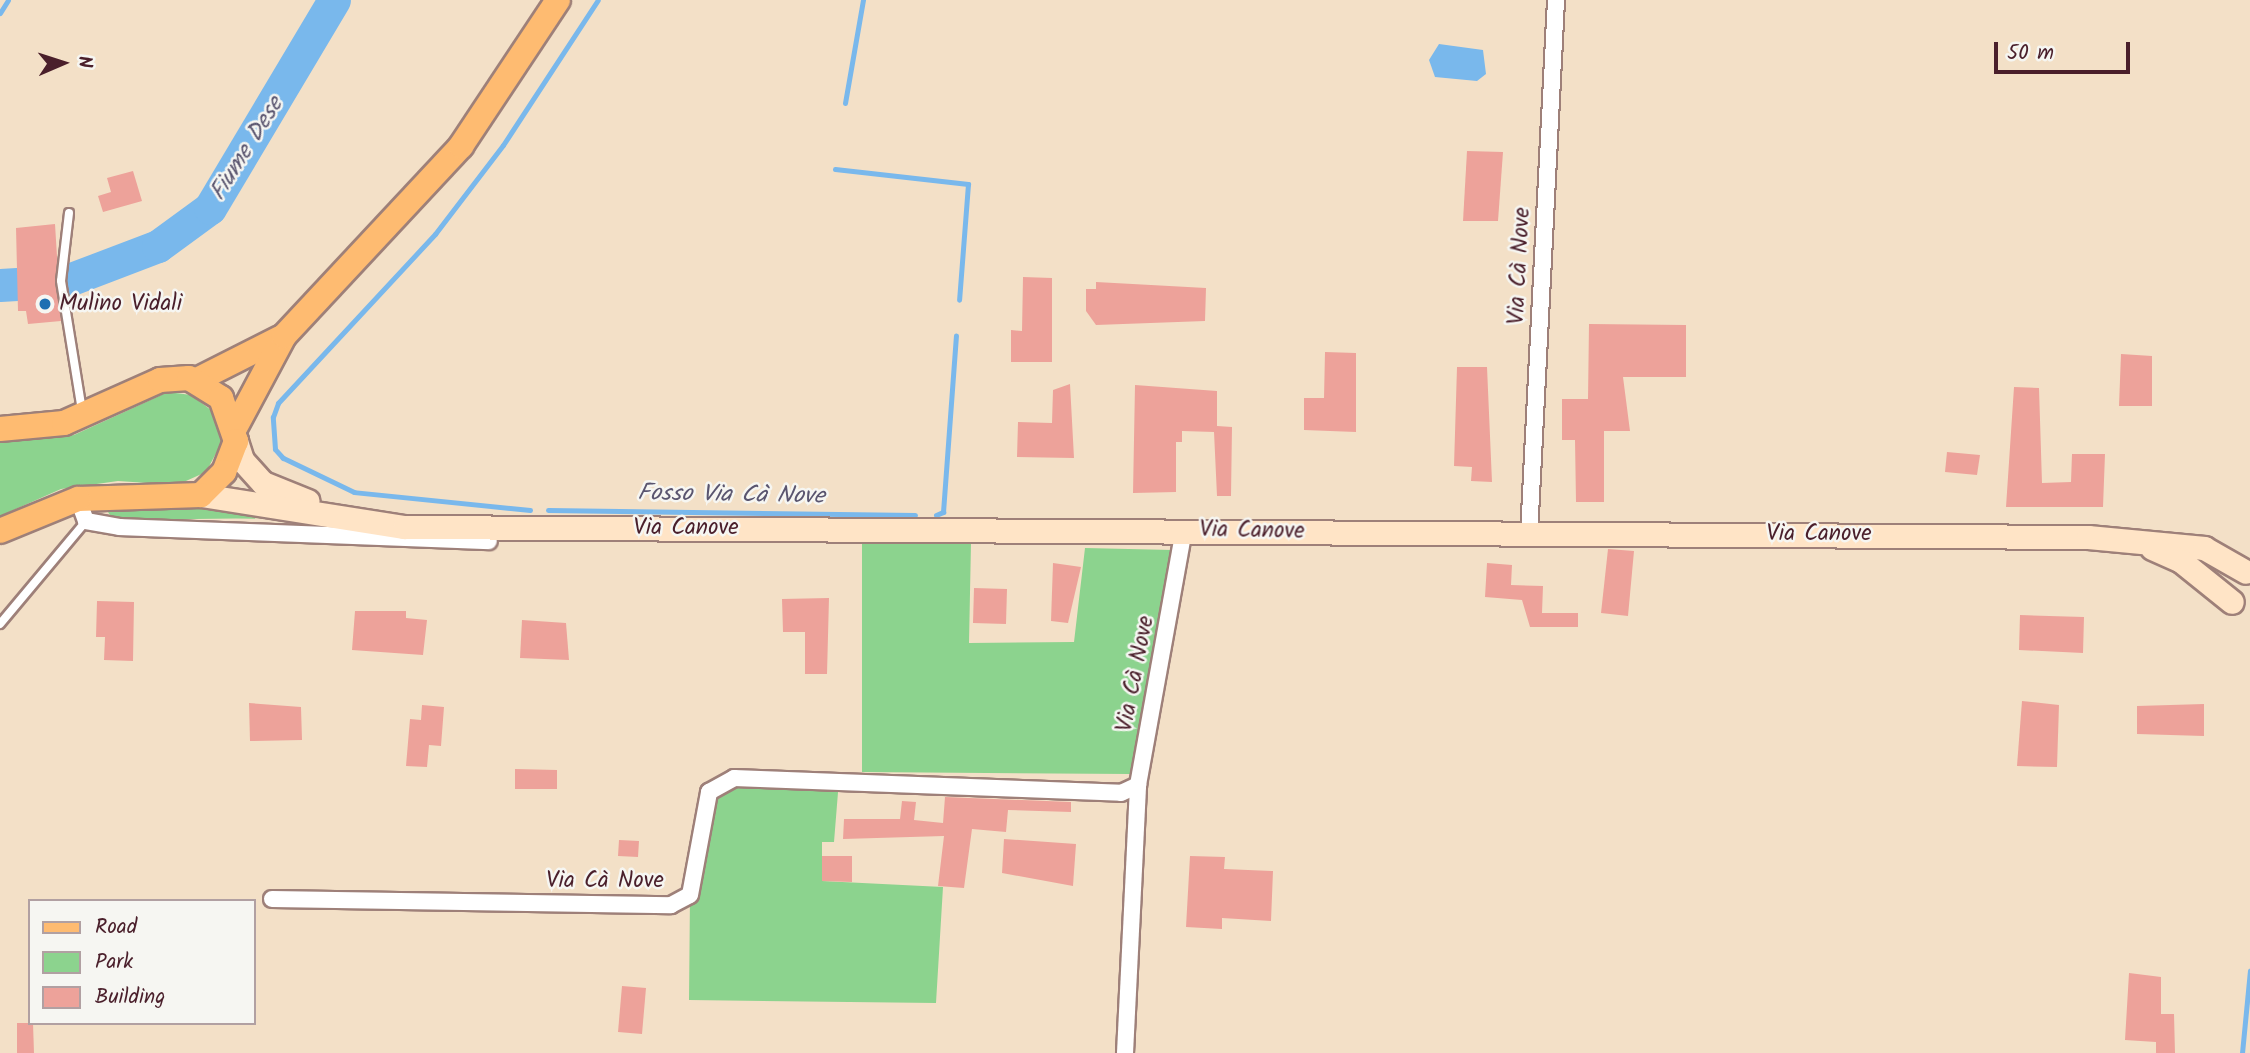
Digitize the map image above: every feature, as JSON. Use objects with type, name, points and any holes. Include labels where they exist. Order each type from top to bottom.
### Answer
[{"type":"main road","points":[[0,531],[82,510],[201,495],[224,472],[236,433],[284,336],[461,146],[558,0]]},
{"type":"main road","points":[[0,429],[83,416],[160,380],[197,380],[284,336]]},
{"type":"main road","points":[[197,380],[221,398],[236,433]]},
{"type":"street","name":"Via Cà Nove","points":[[1529,534],[1556,0]]},
{"type":"street","name":"Via Canove","points":[[236,433],[242,460],[264,483],[356,521]]},
{"type":"street","name":"Via Canove","points":[[201,495],[404,527],[2088,537],[2149,546],[2203,548],[2248,572]]},
{"type":"street","points":[[82,510],[348,539],[489,541]]},
{"type":"street","name":"Via Cà Nove","points":[[1125,1053],[1138,785],[1184,530]]},
{"type":"street","name":"Via Canove","points":[[2149,546],[2180,561],[2241,606]]},
{"type":"street","name":"Via Canove","points":[[2241,606],[2230,583],[2248,572]]},
{"type":"street","name":"Via Cà Nove","points":[[272,899],[671,905],[690,895],[709,792],[734,778],[1121,793],[1138,785]]},
{"type":"lane","points":[[69,214],[62,294],[83,416]]},
{"type":"lane","points":[[0,624],[82,510]]},
{"type":"green space","points":[[168,392],[191,395],[215,413],[222,442],[206,472],[177,485],[118,481],[61,489],[0,516],[0,442],[74,435]]},
{"type":"green space","points":[[135,507],[202,507],[298,520],[361,534],[281,518],[113,520],[108,512]]},
{"type":"green space","points":[[862,543],[971,543],[969,643],[1074,642],[1085,548],[1172,550],[1130,774],[862,772]]},
{"type":"green space","points":[[839,780],[834,842],[822,842],[822,881],[943,887],[936,1003],[689,1000],[690,895],[718,782]]},
{"type":"water","points":[[1439,44],[1483,50],[1486,74],[1477,81],[1435,77],[1429,60]]},
{"type":"building","points":[[1467,151],[1503,152],[1498,221],[1463,221]]},
{"type":"building","points":[[133,171],[142,201],[103,212],[98,196],[111,192],[107,178]]},
{"type":"building","points":[[55,224],[61,321],[28,324],[26,311],[18,311],[16,228]]},
{"type":"building","points":[[1023,277],[1052,278],[1052,362],[1011,362],[1011,330],[1022,331]]},
{"type":"building","points":[[1096,282],[1206,288],[1205,321],[1096,325],[1086,311],[1086,289],[1096,289]]},
{"type":"building","points":[[1589,324],[1686,325],[1686,377],[1623,377],[1630,431],[1604,431],[1604,502],[1576,502],[1575,440],[1562,440],[1562,399],[1588,399]]},
{"type":"building","points":[[1325,352],[1356,353],[1356,432],[1304,430],[1304,398],[1324,398]]},
{"type":"building","points":[[2121,354],[2152,356],[2152,406],[2119,406]]},
{"type":"building","points":[[1457,367],[1487,367],[1492,482],[1471,481],[1472,467],[1454,466]]},
{"type":"building","points":[[1070,384],[1074,458],[1017,457],[1018,422],[1052,423],[1053,390]]},
{"type":"building","points":[[1135,385],[1217,391],[1217,426],[1232,427],[1231,496],[1217,496],[1214,432],[1182,431],[1182,442],[1176,442],[1176,492],[1133,493]]},
{"type":"building","points":[[2014,387],[2039,388],[2042,483],[2071,482],[2072,454],[2105,454],[2103,507],[2006,507]]},
{"type":"building","points":[[1947,452],[1980,455],[1977,475],[1945,472]]},
{"type":"building","points":[[1608,549],[1634,551],[1628,616],[1601,613]]},
{"type":"building","points":[[1053,563],[1081,567],[1068,623],[1051,621]]},
{"type":"building","points":[[1487,563],[1512,565],[1511,585],[1543,586],[1542,613],[1578,613],[1578,627],[1530,627],[1522,600],[1485,597]]},
{"type":"building","points":[[974,588],[1007,589],[1006,624],[973,623]]},
{"type":"building","points":[[829,598],[827,674],[805,674],[805,632],[783,632],[782,599]]},
{"type":"building","points":[[97,601],[134,602],[133,661],[104,660],[105,637],[96,637]]},
{"type":"building","points":[[355,611],[406,611],[406,618],[427,620],[423,655],[352,650]]},
{"type":"building","points":[[2020,615],[2084,617],[2083,653],[2019,650]]},
{"type":"building","points":[[522,620],[566,623],[569,660],[520,658]]},
{"type":"building","points":[[2022,701],[2059,705],[2057,767],[2017,766]]},
{"type":"building","points":[[249,703],[301,707],[302,740],[250,741]]},
{"type":"building","points":[[2204,704],[2204,736],[2137,734],[2137,706]]},
{"type":"building","points":[[422,705],[444,707],[441,746],[429,745],[427,767],[406,766],[410,719],[421,720]]},
{"type":"building","points":[[515,769],[557,770],[557,789],[515,789]]},
{"type":"building","points":[[945,797],[1071,802],[1071,812],[1008,810],[1006,832],[972,829],[964,888],[938,886],[944,836],[843,839],[844,819],[900,819],[902,801],[916,802],[914,820],[943,823]]},
{"type":"building","points":[[1004,839],[1076,844],[1073,886],[1002,873]]},
{"type":"building","points":[[619,840],[639,841],[638,857],[618,856]]},
{"type":"building","points":[[822,856],[852,856],[852,882],[822,881]]},
{"type":"building","points":[[1190,856],[1225,857],[1224,869],[1273,871],[1271,921],[1222,918],[1222,929],[1186,927]]},
{"type":"building","points":[[2129,973],[2161,977],[2161,1014],[2174,1014],[2175,1053],[2156,1053],[2156,1042],[2125,1040]]},
{"type":"building","points":[[622,986],[646,988],[642,1034],[618,1032]]},
{"type":"building","points":[[17,1023],[33,1025],[34,1053],[17,1053]]},
{"type":"waterway","points":[[0,13],[8,0]]},
{"type":"waterway","name":"Fiume Dese","points":[[0,285],[66,281],[158,246],[210,208],[334,0]]},
{"type":"waterway","points":[[530,510],[354,492],[283,458],[275,449],[273,417],[278,403],[435,234],[503,145],[598,0]]},
{"type":"waterway","name":"Fosso Via Cà Nove","points":[[845,103],[863,0]]},
{"type":"waterway","name":"Fosso Via Cà Nove","points":[[835,169],[968,184],[959,300]]},
{"type":"waterway","name":"Fosso Via Cà Nove","points":[[936,515],[943,512],[956,335]]},
{"type":"waterway","name":"Fosso Via Cà Nove","points":[[548,510],[915,515]]},
{"type":"waterway","points":[[2242,1053],[2250,970]]},
{"type":"place","name":"Mulino Vidali","points":[[45,304]]}]
